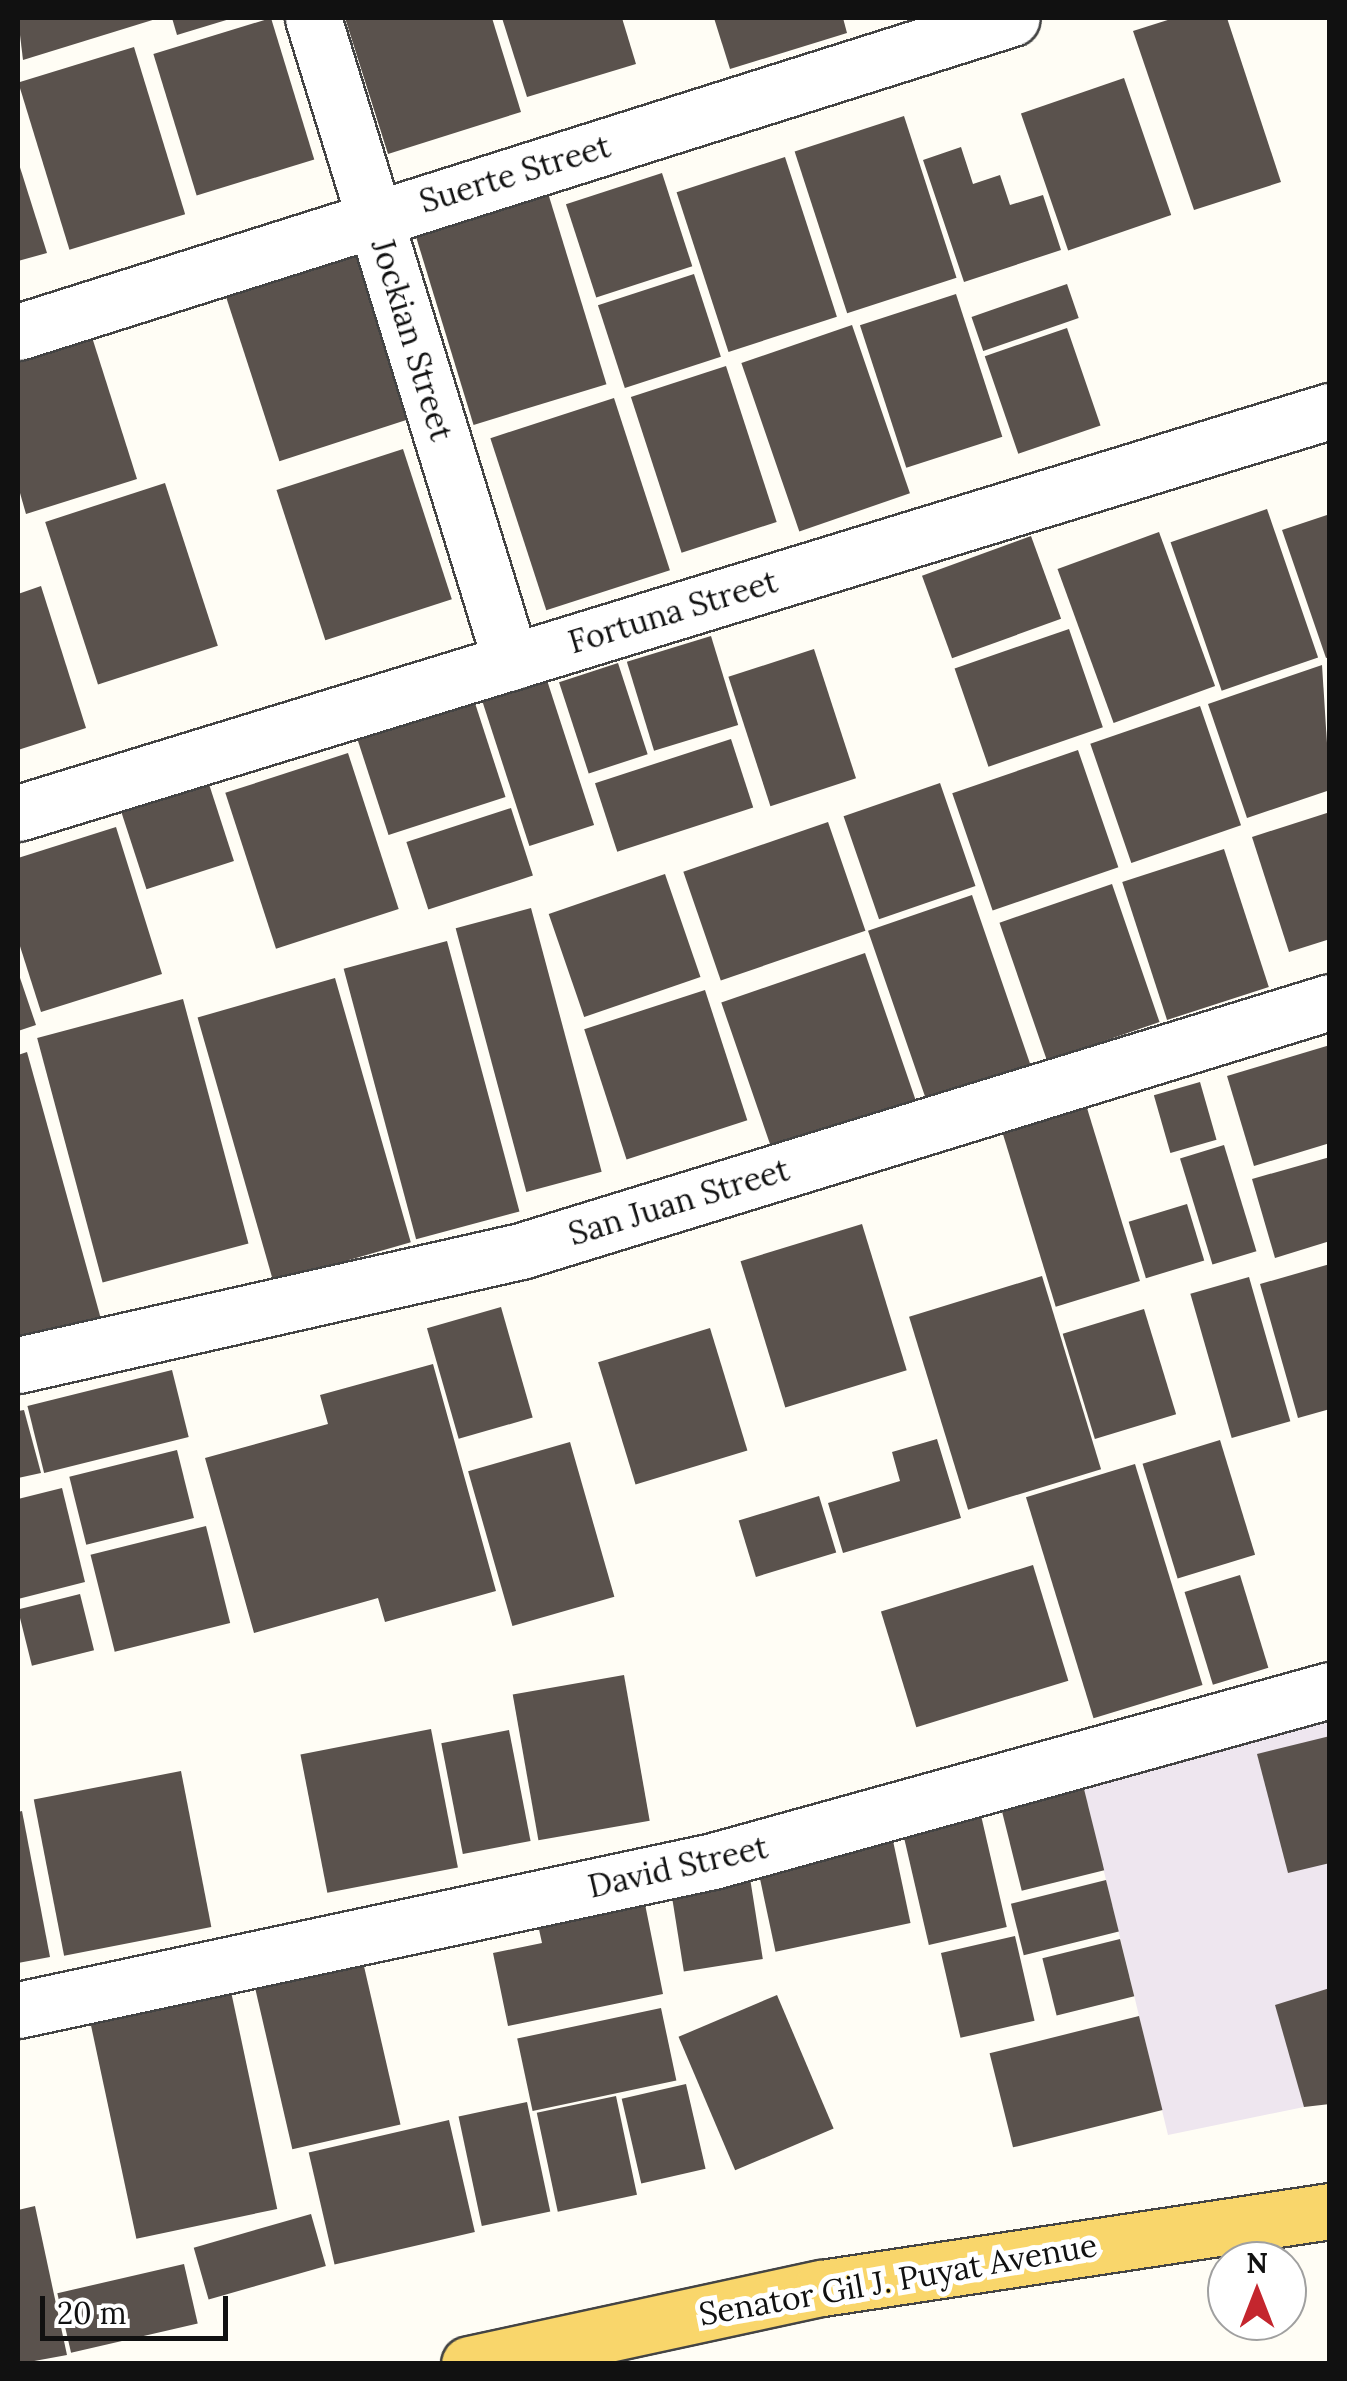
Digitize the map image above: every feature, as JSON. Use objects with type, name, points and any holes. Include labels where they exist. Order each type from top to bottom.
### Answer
[{"type":"main road","name":"Senator Gil J. Puyat Avenue","points":[[468,2364],[822,2288],[1330,2212]]},
{"type":"street","name":"Jockian Street","points":[[313,18],[512,662]]},
{"type":"street","name":"Suerte Street","points":[[18,332],[1012,18]]},
{"type":"street","name":"Fortuna Street","points":[[18,814],[1330,411]]},
{"type":"street","name":"San Juan Street","points":[[18,1365],[522,1250],[1330,1002]]},
{"type":"street","name":"David Street","points":[[18,2010],[713,1861],[1330,1690]]},
{"type":"shaded area","points":[[1329,1708],[1329,1988],[1304,2107],[1168,2135],[1081,1777]]},
{"type":"building","points":[[18,18],[159,18],[23,60]]},
{"type":"building","points":[[172,18],[233,18],[177,35]]},
{"type":"building","points":[[271,18],[314,160],[197,195],[153,54]]},
{"type":"building","points":[[345,18],[492,18],[521,112],[388,154]]},
{"type":"building","points":[[502,18],[622,18],[636,64],[527,97]]},
{"type":"building","points":[[714,18],[843,18],[847,33],[730,69]]},
{"type":"building","points":[[1174,18],[1227,18],[1281,182],[1194,210],[1133,31]]},
{"type":"building","points":[[134,47],[185,214],[69,250],[18,82]]},
{"type":"building","points":[[1124,78],[1171,215],[1068,251],[1021,113]]},
{"type":"building","points":[[904,116],[957,278],[847,313],[795,152]]},
{"type":"building","points":[[961,147],[973,184],[1000,175],[1010,205],[1043,195],[1061,250],[964,282],[923,160]]},
{"type":"building","points":[[785,157],[837,317],[728,352],[677,192]]},
{"type":"building","points":[[18,161],[47,253],[18,261]]},
{"type":"building","points":[[662,173],[692,266],[596,297],[566,204]]},
{"type":"building","points":[[548,193],[606,384],[474,425],[415,234]]},
{"type":"building","points":[[356,247],[412,418],[279,461],[224,290]]},
{"type":"building","points":[[694,274],[721,357],[625,388],[598,305]]},
{"type":"building","points":[[1067,284],[1079,318],[983,351],[972,317]]},
{"type":"building","points":[[956,294],[1002,437],[906,468],[860,325]]},
{"type":"building","points":[[852,325],[910,493],[799,531],[741,363]]},
{"type":"building","points":[[1067,328],[1101,425],[1018,454],[985,356]]},
{"type":"building","points":[[91,334],[137,479],[26,514],[18,486],[18,358]]},
{"type":"building","points":[[726,366],[777,522],[682,553],[631,397]]},
{"type":"building","points":[[614,398],[670,570],[546,610],[490,438]]},
{"type":"building","points":[[403,449],[452,599],[325,640],[277,490]]},
{"type":"building","points":[[165,483],[218,646],[98,685],[45,522]]},
{"type":"building","points":[[1267,509],[1318,657],[1222,691],[1171,542]]},
{"type":"building","points":[[1330,514],[1330,657],[1326,658],[1282,530]]},
{"type":"building","points":[[1159,532],[1215,686],[1114,723],[1058,569]]},
{"type":"building","points":[[1031,536],[1061,619],[952,658],[922,576]]},
{"type":"building","points":[[41,586],[86,728],[18,750],[18,594]]},
{"type":"building","points":[[1069,629],[1103,727],[988,767],[955,668]]},
{"type":"building","points":[[711,636],[738,725],[654,751],[627,662]]},
{"type":"building","points":[[814,649],[856,778],[770,806],[728,677]]},
{"type":"building","points":[[618,663],[648,754],[589,773],[559,682]]},
{"type":"building","points":[[1322,665],[1330,790],[1247,818],[1208,704]]},
{"type":"building","points":[[544,671],[594,825],[529,846],[479,692]]},
{"type":"building","points":[[474,700],[506,797],[389,835],[357,738]]},
{"type":"building","points":[[1200,706],[1241,825],[1131,863],[1090,744]]},
{"type":"building","points":[[731,739],[753,807],[617,852],[595,783]]},
{"type":"building","points":[[1078,750],[1118,867],[993,911],[952,793]]},
{"type":"building","points":[[348,753],[399,909],[276,949],[225,793]]},
{"type":"building","points":[[208,781],[234,861],[146,889],[121,809]]},
{"type":"building","points":[[940,783],[975,886],[879,919],[844,816]]},
{"type":"building","points":[[511,808],[533,876],[428,910],[406,842]]},
{"type":"building","points":[[1330,812],[1330,939],[1289,952],[1252,837]]},
{"type":"building","points":[[828,822],[865,931],[721,981],[683,872]]},
{"type":"building","points":[[116,827],[162,974],[41,1012],[18,940],[18,858]]},
{"type":"building","points":[[1224,849],[1269,987],[1167,1020],[1122,882]]},
{"type":"building","points":[[665,874],[700,977],[584,1017],[549,914]]},
{"type":"building","points":[[1112,884],[1160,1022],[1047,1061],[999,923]]},
{"type":"building","points":[[972,895],[1031,1065],[927,1101],[868,931]]},
{"type":"building","points":[[531,908],[602,1172],[526,1192],[456,928]]},
{"type":"building","points":[[447,941],[519,1211],[416,1239],[344,969]]},
{"type":"building","points":[[865,953],[916,1102],[773,1152],[721,1002]]},
{"type":"building","points":[[18,972],[36,1025],[18,1031]]},
{"type":"building","points":[[335,978],[411,1242],[273,1282],[198,1017]]},
{"type":"building","points":[[705,990],[747,1120],[627,1160],[584,1029]]},
{"type":"building","points":[[183,999],[248,1243],[103,1282],[37,1038]]},
{"type":"building","points":[[1330,1045],[1330,1143],[1254,1166],[1227,1076]]},
{"type":"building","points":[[27,1052],[104,1330],[18,1354],[18,1055]]},
{"type":"building","points":[[1200,1082],[1217,1140],[1170,1153],[1154,1095]]},
{"type":"building","points":[[1087,1108],[1140,1281],[1056,1307],[1003,1134]]},
{"type":"building","points":[[1224,1145],[1256,1251],[1212,1265],[1180,1158]]},
{"type":"building","points":[[1330,1157],[1330,1241],[1275,1258],[1252,1179]]},
{"type":"building","points":[[1187,1204],[1204,1260],[1146,1278],[1129,1222]]},
{"type":"building","points":[[862,1224],[907,1370],[785,1407],[741,1261]]},
{"type":"building","points":[[1330,1264],[1330,1409],[1298,1418],[1260,1284]]},
{"type":"building","points":[[1042,1276],[1101,1469],[968,1510],[909,1317]]},
{"type":"building","points":[[1249,1277],[1290,1421],[1232,1438],[1190,1294]]},
{"type":"building","points":[[501,1307],[533,1418],[459,1439],[427,1328]]},
{"type":"building","points":[[1144,1309],[1176,1414],[1095,1439],[1063,1334]]},
{"type":"building","points":[[710,1328],[747,1450],[636,1485],[598,1362]]},
{"type":"building","points":[[433,1364],[496,1591],[385,1622],[378,1598],[254,1633],[205,1458],[328,1424],[320,1395]]},
{"type":"building","points":[[172,1370],[189,1437],[44,1473],[27,1406]]},
{"type":"building","points":[[24,1410],[41,1473],[18,1478],[18,1411]]},
{"type":"building","points":[[937,1439],[961,1518],[843,1553],[828,1503],[900,1481],[892,1452]]},
{"type":"building","points":[[1220,1440],[1255,1555],[1178,1578],[1143,1464]]},
{"type":"building","points":[[570,1442],[614,1597],[512,1626],[468,1471]]},
{"type":"building","points":[[177,1450],[194,1518],[86,1545],[69,1477]]},
{"type":"building","points":[[1135,1464],[1203,1685],[1094,1718],[1026,1497]]},
{"type":"building","points":[[62,1488],[85,1582],[18,1599],[18,1499]]},
{"type":"building","points":[[819,1496],[836,1552],[756,1577],[739,1521]]},
{"type":"building","points":[[206,1526],[230,1623],[115,1652],[91,1555]]},
{"type":"building","points":[[1033,1565],[1068,1681],[916,1727],[881,1611]]},
{"type":"building","points":[[1240,1575],[1268,1668],[1213,1685],[1185,1592]]},
{"type":"building","points":[[80,1594],[94,1650],[32,1666],[18,1609]]},
{"type":"building","points":[[624,1675],[650,1821],[538,1840],[513,1695]]},
{"type":"building","points":[[431,1729],[458,1867],[327,1893],[300,1754]]},
{"type":"building","points":[[509,1730],[531,1841],[463,1854],[441,1743]]},
{"type":"building","points":[[1330,1736],[1330,1863],[1288,1873],[1257,1754]]},
{"type":"building","points":[[181,1771],[211,1927],[64,1956],[34,1800]]},
{"type":"building","points":[[1081,1777],[1104,1870],[1022,1891],[999,1798]]},
{"type":"building","points":[[22,1811],[50,1957],[18,1963],[18,1812]]},
{"type":"building","points":[[980,1811],[1007,1927],[929,1945],[902,1829]]},
{"type":"building","points":[[892,1836],[911,1923],[776,1952],[757,1865]]},
{"type":"building","points":[[750,1878],[763,1959],[684,1972],[671,1891]]},
{"type":"building","points":[[1106,1880],[1119,1931],[1024,1955],[1011,1904]]},
{"type":"building","points":[[642,1889],[663,1994],[508,2026],[493,1953],[542,1943],[535,1911]]},
{"type":"building","points":[[1015,1936],[1035,2021],[961,2038],[941,1953]]},
{"type":"building","points":[[1120,1939],[1134,1996],[1057,2016],[1042,1958]]},
{"type":"building","points":[[360,1949],[400,2124],[292,2149],[252,1974]]},
{"type":"building","points":[[229,1982],[277,2209],[136,2239],[88,2012]]},
{"type":"building","points":[[1330,1988],[1330,2104],[1304,2107],[1275,2005]]},
{"type":"building","points":[[777,1995],[834,2128],[735,2170],[679,2037]]},
{"type":"building","points":[[661,2008],[676,2080],[533,2111],[517,2039]]},
{"type":"building","points":[[1139,2016],[1162,2110],[1013,2147],[990,2053]]},
{"type":"building","points":[[686,2084],[706,2169],[641,2184],[622,2099]]},
{"type":"building","points":[[616,2096],[637,2195],[558,2212],[537,2113]]},
{"type":"building","points":[[527,2102],[550,2212],[482,2226],[459,2117]]},
{"type":"building","points":[[449,2120],[475,2232],[335,2264],[309,2152]]},
{"type":"building","points":[[35,2206],[67,2355],[18,2364],[18,2210]]},
{"type":"building","points":[[311,2214],[326,2266],[209,2300],[194,2248]]},
{"type":"building","points":[[184,2264],[198,2323],[71,2353],[57,2293]]}]
